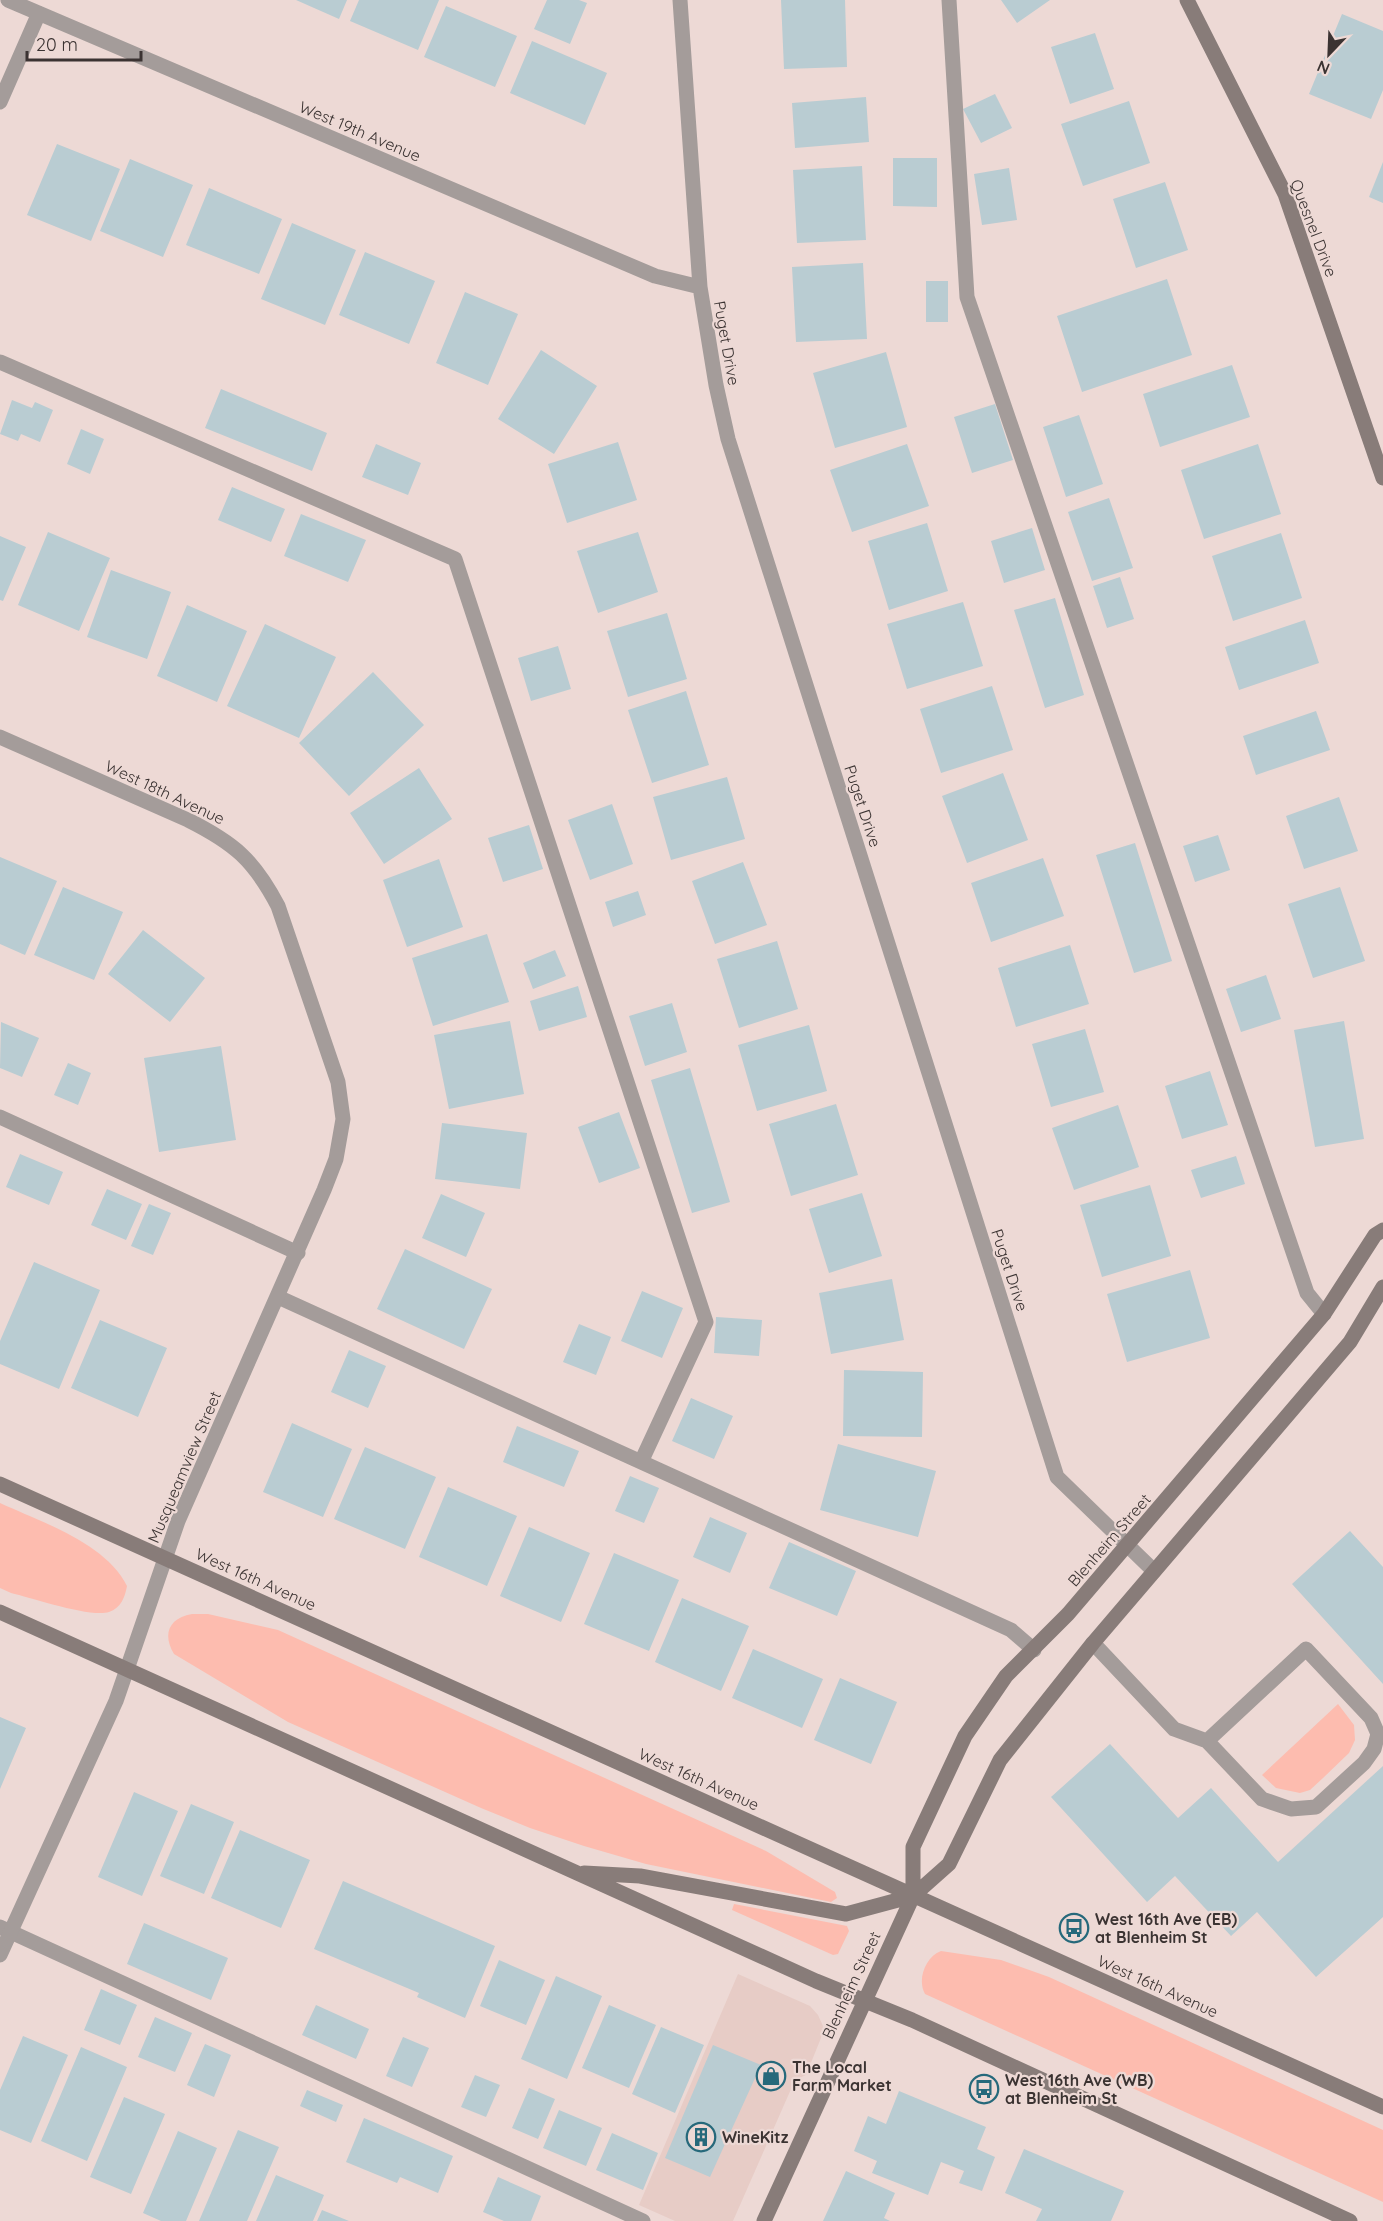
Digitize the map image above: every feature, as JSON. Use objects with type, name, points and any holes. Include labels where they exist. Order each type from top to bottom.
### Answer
[{"type":"main road","name":"Quesnel Drive","points":[[1187,0],[1285,194],[1382,470]]},
{"type":"main road","name":"Blenheim Street","points":[[913,1896],[913,1847],[965,1736],[1006,1676],[1068,1614],[1128,1546],[1324,1314],[1375,1235],[1383,1230]]},
{"type":"main road","name":"Blenheim Street","points":[[764,2221],[913,1896],[949,1864],[1000,1760],[1093,1643],[1350,1342],[1383,1287]]},
{"type":"main road","name":"West 16th Avenue","points":[[0,1484],[1383,2107]]},
{"type":"main road","points":[[0,1612],[575,1872],[864,2001],[912,2020],[1350,2221]]},
{"type":"main road","points":[[575,1872],[640,1876],[846,1914],[913,1896]]},
{"type":"street","name":"West 19th Avenue","points":[[8,0],[655,276],[700,287]]},
{"type":"street","name":"Puget Drive","points":[[681,0],[700,287],[716,385],[728,439],[1057,1478],[1154,1571]]},
{"type":"street","points":[[949,0],[967,297],[1307,1293],[1324,1314]]},
{"type":"street","points":[[0,102],[39,13]]},
{"type":"street","points":[[0,362],[455,559],[706,1322],[641,1462]]},
{"type":"street","name":"West 18th Avenue","points":[[0,737],[188,820],[218,835],[244,855],[265,880],[278,906],[306,986]]},
{"type":"street","name":"Musqueamview Street","points":[[0,1955],[5,1930],[116,1701],[185,1503],[298,1253],[336,1159],[343,1119],[338,1082],[306,986]]},
{"type":"street","points":[[0,1117],[298,1253]]},
{"type":"street","points":[[278,1297],[1011,1630],[1034,1650]]},
{"type":"street","points":[[1093,1643],[1174,1729],[1207,1741],[1262,1799],[1291,1809],[1316,1807],[1364,1763],[1374,1749],[1378,1734],[1371,1719],[1306,1649],[1207,1741]]},
{"type":"street","points":[[5,1930],[644,2221]]},
{"type":"shaded area","points":[[0,1503],[53,1526],[104,1558],[127,1586],[124,1598],[119,1605],[109,1612],[89,1612],[46,1603],[0,1588]]},
{"type":"shaded area","points":[[192,1614],[208,1614],[278,1630],[766,1851],[835,1892],[837,1898],[831,1902],[646,1864],[530,1828],[481,1808],[288,1722],[174,1654],[170,1647],[168,1634],[170,1628],[178,1619]]},
{"type":"shaded area","points":[[1338,1704],[1354,1725],[1355,1740],[1349,1753],[1310,1790],[1300,1793],[1276,1788],[1262,1775]]},
{"type":"shaded area","points":[[734,1904],[847,1926],[849,1931],[838,1954],[833,1955],[732,1910]]},
{"type":"shaded area","points":[[941,1951],[1001,1960],[1049,1977],[1383,2130],[1383,2202],[925,1994],[922,1982],[924,1969],[931,1958]]},
{"type":"shaded area","points":[[738,1974],[810,2006],[818,2015],[823,2026],[821,2038],[806,2075],[795,2080],[733,2221],[675,2221],[639,2205]]},
{"type":"building","points":[[296,0],[347,0],[339,19]]},
{"type":"building","points":[[359,0],[439,0],[418,50],[350,21]]},
{"type":"building","points":[[547,0],[579,0],[587,3],[570,44],[534,29]]},
{"type":"building","points":[[781,0],[845,0],[847,67],[784,69]]},
{"type":"building","points":[[1001,0],[1050,0],[1017,23]]},
{"type":"building","points":[[446,6],[517,36],[495,87],[424,57]]},
{"type":"building","points":[[1342,14],[1383,31],[1383,90],[1371,119],[1309,94]]},
{"type":"building","points":[[1095,33],[1114,89],[1070,104],[1051,47]]},
{"type":"building","points":[[532,41],[607,73],[585,125],[510,93]]},
{"type":"building","points":[[995,94],[1012,128],[981,143],[963,109]]},
{"type":"building","points":[[866,97],[869,142],[795,148],[792,103]]},
{"type":"building","points":[[1129,101],[1150,163],[1083,186],[1061,124]]},
{"type":"building","points":[[57,144],[120,169],[91,241],[27,215]]},
{"type":"building","points":[[893,158],[937,158],[937,207],[893,206]]},
{"type":"building","points":[[130,159],[193,185],[163,257],[100,231]]},
{"type":"building","points":[[1383,162],[1383,203],[1369,197]]},
{"type":"building","points":[[862,166],[866,240],[797,243],[793,170]]},
{"type":"building","points":[[1009,168],[1017,220],[982,225],[974,174]]},
{"type":"building","points":[[1165,182],[1188,250],[1136,268],[1113,199]]},
{"type":"building","points":[[209,188],[282,219],[259,274],[186,245]]},
{"type":"building","points":[[292,223],[356,250],[325,325],[261,299]]},
{"type":"building","points":[[365,252],[435,281],[409,344],[339,315]]},
{"type":"building","points":[[863,263],[867,339],[796,342],[792,267]]},
{"type":"building","points":[[1167,279],[1192,355],[1082,392],[1057,316]]},
{"type":"building","points":[[926,281],[948,281],[948,322],[926,322]]},
{"type":"building","points":[[465,292],[518,314],[488,385],[436,363]]},
{"type":"building","points":[[541,350],[597,386],[554,454],[498,419]]},
{"type":"building","points":[[886,352],[907,427],[835,448],[813,373]]},
{"type":"building","points":[[1232,365],[1250,417],[1160,447],[1143,394]]},
{"type":"building","points":[[221,389],[327,433],[312,471],[205,428]]},
{"type":"building","points":[[12,400],[32,408],[35,402],[53,410],[40,442],[21,434],[18,441],[0,434]]},
{"type":"building","points":[[995,404],[1013,460],[972,473],[954,417]]},
{"type":"building","points":[[1079,415],[1103,484],[1066,497],[1043,427]]},
{"type":"building","points":[[81,429],[104,439],[90,474],[67,464]]},
{"type":"building","points":[[618,442],[637,500],[567,523],[548,464]]},
{"type":"building","points":[[376,444],[421,463],[408,495],[362,477]]},
{"type":"building","points":[[907,444],[929,506],[852,532],[830,470]]},
{"type":"building","points":[[1258,444],[1281,514],[1204,539],[1181,470]]},
{"type":"building","points":[[232,487],[285,509],[271,542],[218,520]]},
{"type":"building","points":[[1109,498],[1133,568],[1092,581],[1068,512]]},
{"type":"building","points":[[301,514],[366,540],[348,582],[284,556]]},
{"type":"building","points":[[927,523],[948,591],[889,610],[868,541]]},
{"type":"building","points":[[1032,528],[1045,570],[1004,583],[991,541]]},
{"type":"building","points":[[48,532],[110,558],[79,631],[18,605]]},
{"type":"building","points":[[638,532],[658,592],[598,613],[577,551]]},
{"type":"building","points":[[1281,533],[1302,598],[1233,621],[1212,556]]},
{"type":"building","points":[[0,536],[26,547],[3,601],[0,600]]},
{"type":"building","points":[[111,570],[171,592],[147,659],[87,637]]},
{"type":"building","points":[[1120,577],[1134,619],[1107,628],[1093,586]]},
{"type":"building","points":[[1055,598],[1084,695],[1045,708],[1014,610]]},
{"type":"building","points":[[963,602],[983,666],[907,689],[887,624]]},
{"type":"building","points":[[187,605],[247,631],[217,702],[157,676]]},
{"type":"building","points":[[667,613],[687,679],[628,697],[607,631]]},
{"type":"building","points":[[1305,620],[1319,663],[1239,690],[1225,647]]},
{"type":"building","points":[[265,624],[336,657],[299,738],[227,706]]},
{"type":"building","points":[[558,646],[571,689],[531,701],[518,658]]},
{"type":"building","points":[[373,672],[424,725],[349,796],[299,743]]},
{"type":"building","points":[[992,686],[1013,750],[941,773],[920,709]]},
{"type":"building","points":[[686,691],[709,765],[652,783],[628,710]]},
{"type":"building","points":[[1316,711],[1330,750],[1256,775],[1243,736]]},
{"type":"building","points":[[419,768],[452,819],[384,864],[350,813]]},
{"type":"building","points":[[1003,773],[1028,840],[967,863],[942,796]]},
{"type":"building","points":[[727,777],[745,839],[671,860],[653,797]]},
{"type":"building","points":[[1339,797],[1358,851],[1304,869],[1286,816]]},
{"type":"building","points":[[612,804],[633,864],[590,880],[568,820]]},
{"type":"building","points":[[529,825],[543,869],[503,882],[488,838]]},
{"type":"building","points":[[1218,835],[1230,870],[1195,882],[1183,846]]},
{"type":"building","points":[[1135,843],[1172,961],[1134,973],[1096,855]]},
{"type":"building","points":[[0,857],[57,881],[25,955],[0,944]]},
{"type":"building","points":[[1043,858],[1064,916],[991,942],[971,883]]},
{"type":"building","points":[[439,859],[463,927],[407,947],[383,880]]},
{"type":"building","points":[[743,862],[767,925],[715,944],[692,881]]},
{"type":"building","points":[[63,887],[123,912],[94,980],[34,955]]},
{"type":"building","points":[[1340,887],[1365,961],[1313,978],[1288,904]]},
{"type":"building","points":[[638,891],[646,915],[613,927],[605,902]]},
{"type":"building","points":[[143,930],[205,978],[170,1022],[108,974]]},
{"type":"building","points":[[487,934],[509,1002],[433,1026],[412,958]]},
{"type":"building","points":[[777,941],[798,1009],[739,1028],[717,959]]},
{"type":"building","points":[[1070,945],[1089,1004],[1016,1027],[998,968]]},
{"type":"building","points":[[555,950],[566,976],[533,989],[523,963]]},
{"type":"building","points":[[1266,975],[1281,1019],[1241,1032],[1226,989]]},
{"type":"building","points":[[578,986],[587,1017],[539,1031],[530,1001]]},
{"type":"building","points":[[672,1003],[687,1052],[645,1066],[629,1016]]},
{"type":"building","points":[[510,1021],[524,1094],[449,1109],[434,1035]]},
{"type":"building","points":[[1344,1021],[1364,1139],[1315,1147],[1294,1030]]},
{"type":"building","points":[[1,1022],[39,1038],[22,1077],[0,1068]]},
{"type":"building","points":[[809,1025],[827,1091],[757,1111],[738,1045]]},
{"type":"building","points":[[1085,1029],[1104,1092],[1051,1107],[1032,1044]]},
{"type":"building","points":[[221,1046],[236,1140],[159,1152],[144,1058]]},
{"type":"building","points":[[68,1063],[91,1073],[78,1105],[54,1095]]},
{"type":"building","points":[[690,1068],[730,1202],[692,1213],[651,1080]]},
{"type":"building","points":[[1210,1071],[1228,1125],[1182,1139],[1165,1086]]},
{"type":"building","points":[[836,1104],[858,1175],[791,1196],[769,1124]]},
{"type":"building","points":[[1118,1105],[1139,1167],[1074,1190],[1052,1128]]},
{"type":"building","points":[[619,1112],[640,1168],[599,1183],[578,1127]]},
{"type":"building","points":[[442,1123],[527,1133],[520,1189],[435,1179]]},
{"type":"building","points":[[20,1154],[63,1172],[49,1205],[6,1187]]},
{"type":"building","points":[[1236,1156],[1245,1184],[1201,1198],[1191,1170]]},
{"type":"building","points":[[1150,1185],[1171,1256],[1102,1277],[1080,1205]]},
{"type":"building","points":[[107,1189],[142,1204],[126,1240],[91,1225]]},
{"type":"building","points":[[862,1193],[882,1256],[829,1273],[809,1209]]},
{"type":"building","points":[[441,1194],[485,1213],[466,1257],[422,1238]]},
{"type":"building","points":[[149,1204],[171,1213],[153,1255],[131,1246]]},
{"type":"building","points":[[405,1249],[492,1289],[464,1349],[377,1309]]},
{"type":"building","points":[[34,1262],[100,1290],[59,1389],[0,1364],[0,1341]]},
{"type":"building","points":[[1190,1270],[1210,1338],[1127,1362],[1107,1294]]},
{"type":"building","points":[[892,1279],[904,1340],[831,1354],[819,1293]]},
{"type":"building","points":[[642,1291],[683,1308],[662,1358],[621,1341]]},
{"type":"building","points":[[716,1317],[762,1320],[759,1356],[714,1353]]},
{"type":"building","points":[[100,1320],[167,1348],[138,1417],[71,1388]]},
{"type":"building","points":[[579,1324],[611,1337],[596,1375],[563,1362]]},
{"type":"building","points":[[349,1350],[386,1366],[368,1408],[331,1392]]},
{"type":"building","points":[[844,1370],[923,1372],[922,1437],[843,1436]]},
{"type":"building","points":[[691,1398],[733,1416],[714,1459],[672,1441]]},
{"type":"building","points":[[292,1423],[352,1449],[323,1517],[263,1492]]},
{"type":"building","points":[[517,1426],[579,1451],[564,1487],[503,1462]]},
{"type":"building","points":[[838,1444],[936,1471],[918,1537],[820,1510]]},
{"type":"building","points":[[365,1447],[436,1477],[405,1549],[334,1519]]},
{"type":"building","points":[[630,1476],[659,1488],[644,1523],[615,1511]]},
{"type":"building","points":[[448,1487],[517,1516],[487,1586],[419,1557]]},
{"type":"building","points":[[710,1517],[747,1533],[730,1573],[693,1557]]},
{"type":"building","points":[[529,1527],[590,1553],[561,1622],[500,1596]]},
{"type":"building","points":[[1350,1531],[1383,1567],[1383,1684],[1292,1584]]},
{"type":"building","points":[[789,1542],[856,1571],[837,1616],[769,1588]]},
{"type":"building","points":[[614,1553],[679,1580],[649,1651],[584,1624]]},
{"type":"building","points":[[682,1598],[749,1626],[721,1691],[655,1662]]},
{"type":"building","points":[[753,1649],[823,1679],[802,1728],[732,1698]]},
{"type":"building","points":[[840,1678],[897,1702],[871,1764],[814,1740]]},
{"type":"building","points":[[0,1717],[26,1728],[0,1789]]},
{"type":"building","points":[[1110,1744],[1178,1818],[1211,1788],[1278,1862],[1383,1766],[1383,1917],[1316,1977],[1257,1912],[1231,1936],[1175,1876],[1147,1902],[1051,1797]]},
{"type":"building","points":[[134,1792],[178,1811],[142,1896],[98,1877]]},
{"type":"building","points":[[191,1804],[234,1822],[204,1894],[160,1876]]},
{"type":"building","points":[[240,1830],[310,1860],[281,1928],[211,1898]]},
{"type":"building","points":[[343,1881],[495,1946],[465,2018],[417,1997],[419,1993],[314,1949]]},
{"type":"building","points":[[144,1923],[228,1958],[211,2000],[127,1964]]},
{"type":"building","points":[[499,1960],[545,1980],[526,2025],[480,2006]]},
{"type":"building","points":[[556,1976],[602,1996],[567,2079],[521,2059]]},
{"type":"building","points":[[101,1989],[137,2005],[120,2045],[84,2030]]},
{"type":"building","points":[[316,2005],[369,2029],[356,2059],[302,2035]]},
{"type":"building","points":[[609,2005],[656,2025],[629,2088],[582,2068]]},
{"type":"building","points":[[155,2017],[192,2033],[175,2072],[138,2057]]},
{"type":"building","points":[[661,2027],[704,2045],[675,2113],[632,2094]]},
{"type":"building","points":[[23,2036],[68,2055],[31,2143],[0,2130],[0,2090]]},
{"type":"building","points":[[403,2037],[429,2048],[412,2087],[386,2076]]},
{"type":"building","points":[[205,2044],[231,2055],[214,2097],[187,2085]]},
{"type":"building","points":[[713,2045],[761,2065],[710,2177],[665,2158]]},
{"type":"building","points":[[81,2047],[127,2067],[87,2161],[41,2141]]},
{"type":"building","points":[[475,2075],[500,2085],[486,2117],[461,2107]]},
{"type":"building","points":[[529,2088],[555,2099],[538,2139],[512,2128]]},
{"type":"building","points":[[307,2090],[343,2105],[336,2122],[300,2106]]},
{"type":"building","points":[[899,2091],[986,2127],[977,2149],[995,2157],[982,2191],[959,2183],[964,2171],[941,2162],[928,2195],[872,2173],[877,2161],[854,2151],[868,2116],[886,2124]]},
{"type":"building","points":[[124,2097],[165,2114],[131,2194],[90,2177]]},
{"type":"building","points":[[559,2110],[602,2128],[586,2166],[543,2148]]},
{"type":"building","points":[[364,2118],[453,2156],[438,2193],[400,2177],[397,2183],[346,2162]]},
{"type":"building","points":[[238,2130],[279,2147],[247,2221],[199,2221]]},
{"type":"building","points":[[178,2131],[217,2148],[186,2221],[161,2221],[143,2213]]},
{"type":"building","points":[[612,2133],[658,2153],[643,2190],[596,2170]]},
{"type":"building","points":[[1024,2149],[1124,2191],[1111,2221],[1036,2221],[1042,2209],[1005,2193]]},
{"type":"building","points":[[846,2171],[895,2193],[884,2218],[890,2221],[823,2221]]},
{"type":"building","points":[[276,2175],[324,2195],[313,2221],[256,2221]]},
{"type":"building","points":[[498,2177],[541,2196],[531,2221],[504,2221],[483,2212]]},
{"type":"building","points":[[322,2210],[349,2221],[317,2221]]},
{"type":"place","name":"West 16th Ave (EB) at Blenheim St","points":[[1074,1928]]},
{"type":"place","name":"The Local Farm Market","points":[[771,2076]]},
{"type":"place","name":"West 16th Ave (WB) at Blenheim St","points":[[984,2089]]},
{"type":"place","name":"WineKitz","points":[[701,2137]]}]
